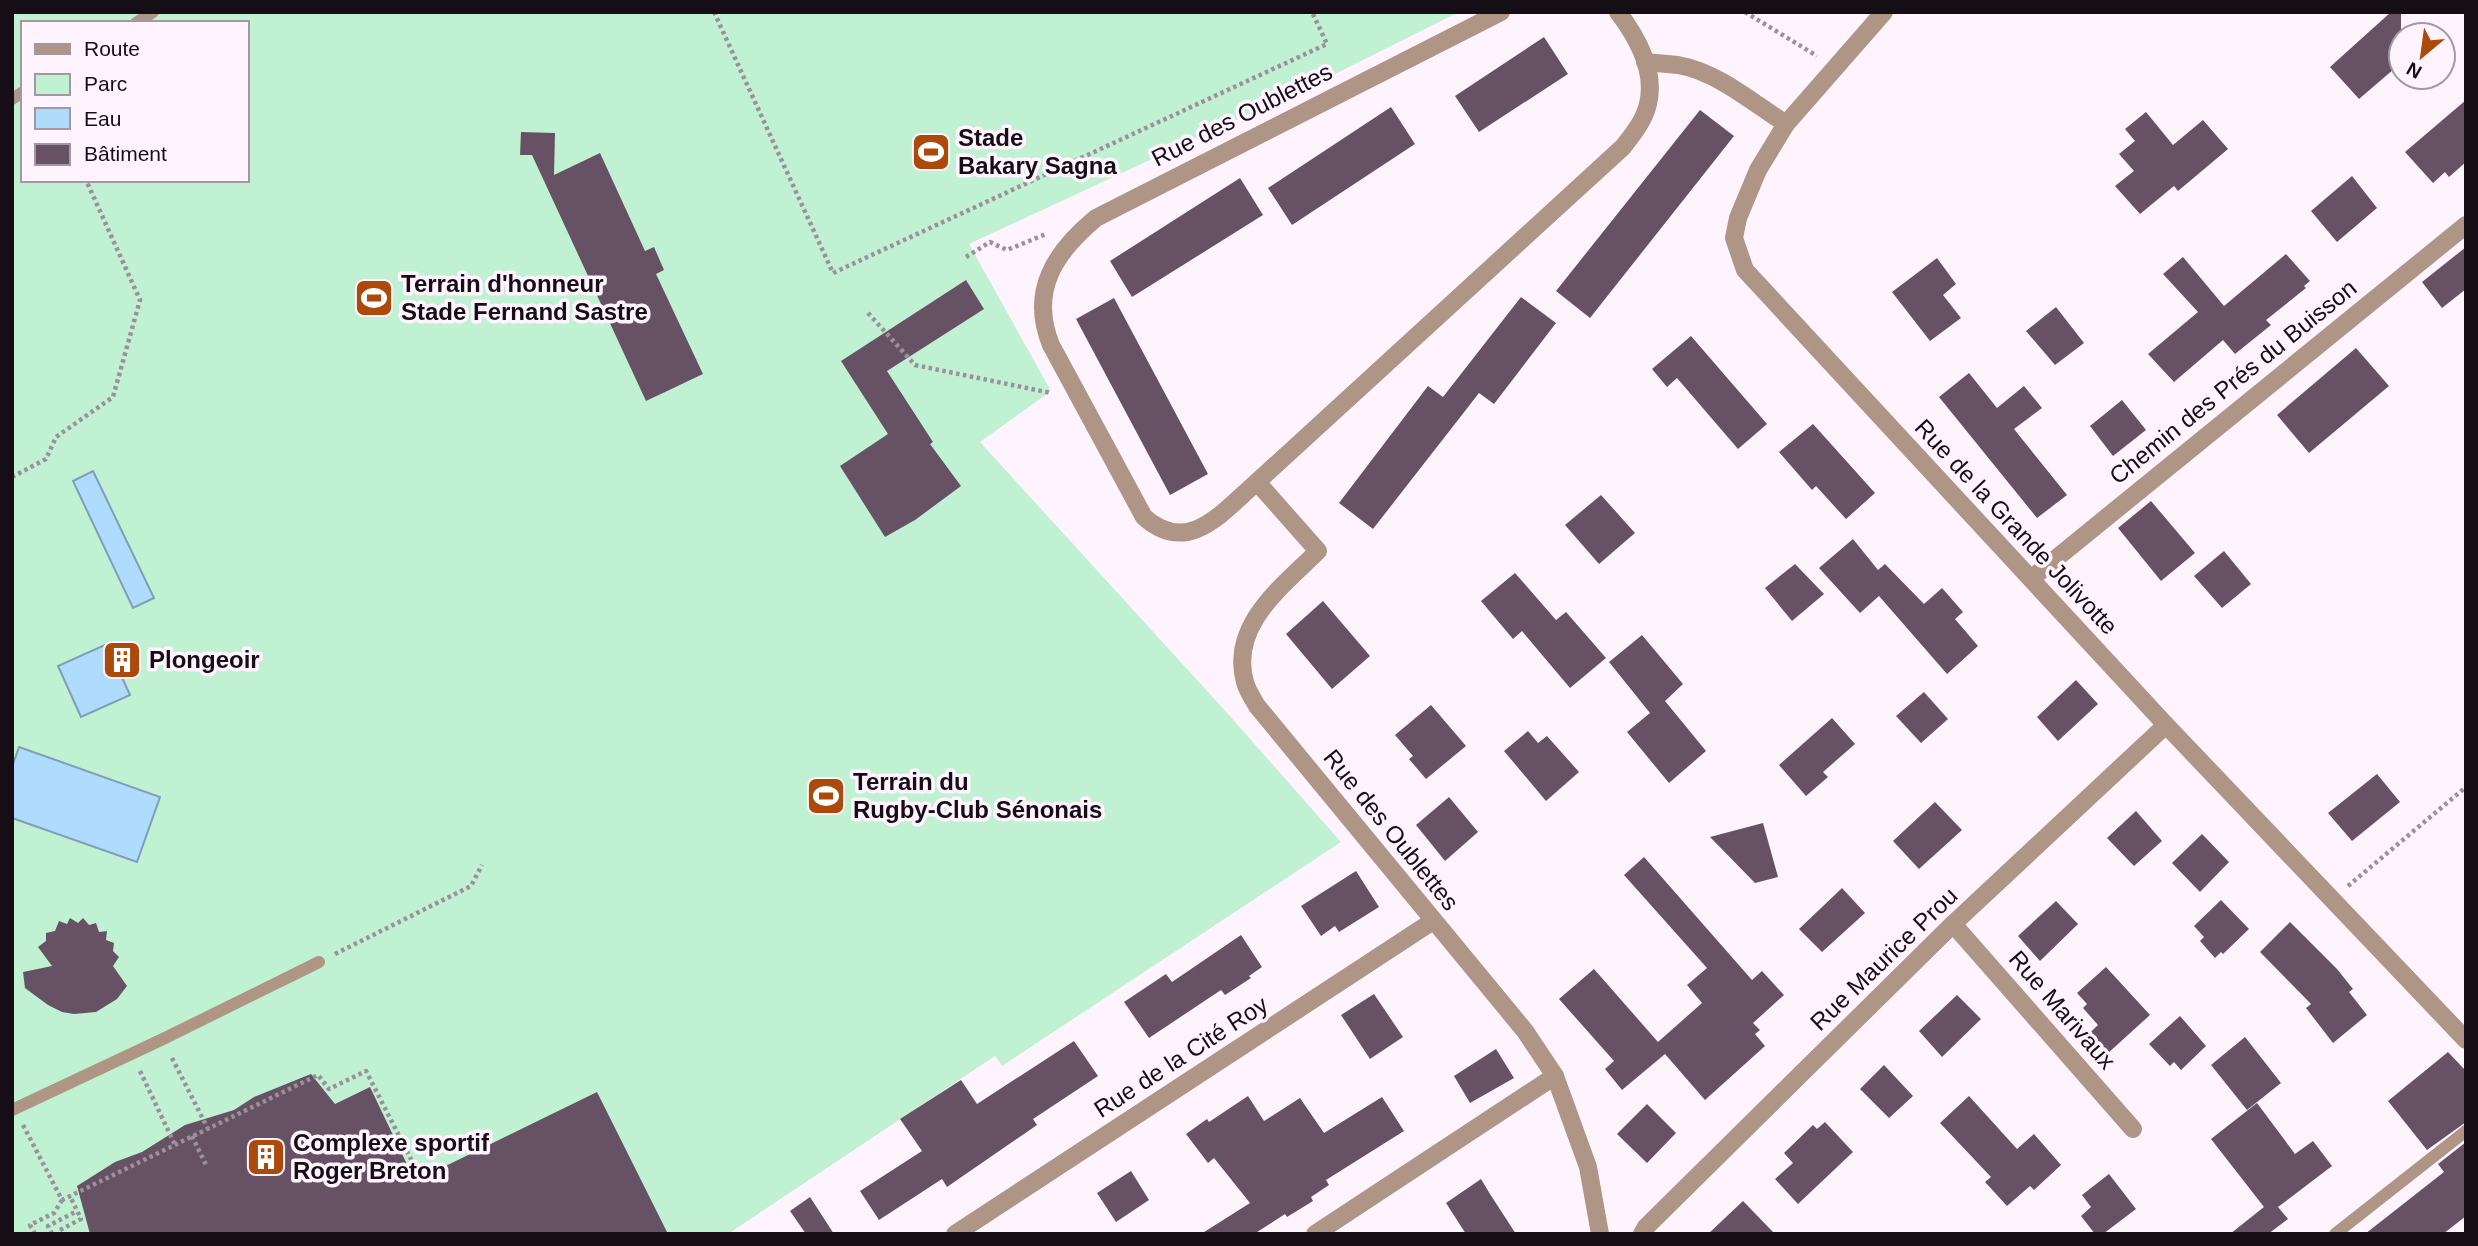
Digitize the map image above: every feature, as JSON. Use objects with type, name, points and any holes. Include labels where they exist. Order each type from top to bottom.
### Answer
[{"type":"street","name":"Rue des Oublettes","points":[[1501,12],[1096,218],[1072,238],[1050,272],[1042,302],[1045,329],[1144,517],[1153,525],[1172,533],[1194,532],[1209,523],[1623,147],[1639,126],[1648,105],[1650,84],[1635,35],[1618,12]]},
{"type":"street","name":"Rue de la Grande Jolivotte","points":[[1884,12],[1786,124],[1758,170],[1738,218],[1734,238],[1745,270],[2166,725],[2466,1040]]},
{"type":"street","points":[[1645,62],[1680,66],[1703,74],[1726,85],[1786,124]]},
{"type":"street","name":"Chemin des Prés du Buisson","points":[[2032,578],[2466,225]]},
{"type":"street","name":"Rue des Oublettes","points":[[1257,482],[1318,551],[1263,607],[1251,624],[1241,662],[1245,685],[1257,706],[1525,1031],[1555,1076],[1588,1167],[1600,1234]]},
{"type":"street","name":"Rue Maurice Prou","points":[[1642,1234],[1646,1227],[1954,925],[2166,725]]},
{"type":"street","name":"Rue de la Cité Roy","points":[[956,1234],[1433,921]]},
{"type":"street","name":"Rue Marivaux","points":[[1954,925],[2133,1129]]},
{"type":"street","points":[[1315,1234],[1555,1076]]},
{"type":"lane","points":[[13,1109],[319,962]]},
{"type":"lane","points":[[2335,1234],[2466,1131]]},
{"type":"path","points":[[714,12],[832,273],[1326,44],[1312,12]]},
{"type":"path","points":[[1745,12],[1835,68]]},
{"type":"path","points":[[12,477],[46,459],[56,437],[113,397],[140,300],[87,182]]},
{"type":"path","points":[[966,257],[990,242],[1007,250],[1056,230],[1072,238]]},
{"type":"path","points":[[868,313],[915,365],[1058,394],[1072,384]]},
{"type":"path","points":[[2333,899],[2466,788]]},
{"type":"path","points":[[319,962],[471,886],[482,865]]},
{"type":"path","points":[[163,1039],[208,1129]]},
{"type":"path","points":[[132,1054],[175,1144]]},
{"type":"path","points":[[35,1234],[30,1225],[54,1213],[62,1200],[317,1075],[329,1089],[366,1071],[418,1173]]},
{"type":"path","points":[[13,1109],[62,1200]]},
{"type":"path","points":[[192,1136],[207,1167]]},
{"type":"path","points":[[60,1230],[81,1219],[70,1196]]},
{"type":"path","points":[[52,1234],[48,1226],[77,1211]]},
{"type":"green space","points":[[12,12],[1459,12],[1337,73],[969,244],[1051,391],[980,442],[1341,842],[1002,1066],[995,1056],[728,1234],[12,1234]]},
{"type":"water","points":[[93,471],[154,598],[133,608],[73,481]]},
{"type":"water","points":[[107,644],[130,695],[81,717],[58,666]]},
{"type":"water","points":[[19,747],[160,797],[137,862],[12,818],[12,767]]},
{"type":"building","points":[[2391,12],[2401,12],[2401,21],[2387,21],[2387,75],[2359,99],[2330,67]]},
{"type":"building","points":[[1544,37],[1568,74],[1479,132],[1455,96]]},
{"type":"building","points":[[2466,100],[2466,162],[2449,177],[2445,172],[2433,183],[2405,152]]},
{"type":"building","points":[[1391,107],[1415,144],[1292,225],[1268,188]]},
{"type":"building","points":[[1700,110],[1734,136],[1590,318],[1556,291]]},
{"type":"building","points":[[2146,112],[2173,145],[2203,120],[2228,149],[2178,191],[2174,186],[2140,214],[2115,186],[2134,171],[2119,154],[2135,141],[2125,129]]},
{"type":"building","points":[[521,132],[555,133],[554,175],[600,153],[645,251],[654,247],[664,270],[656,274],[703,374],[646,401],[532,155],[520,155]]},
{"type":"building","points":[[2352,176],[2377,208],[2337,242],[2311,211]]},
{"type":"building","points":[[1240,178],[1263,215],[1132,297],[1110,261]]},
{"type":"building","points":[[2466,247],[2466,289],[2442,308],[2422,282]]},
{"type":"building","points":[[2286,254],[2310,281],[2304,286],[2306,288],[2266,320],[2271,325],[2235,354],[2223,340],[2174,382],[2148,354],[2198,312],[2163,274],[2183,257],[2224,306]]},
{"type":"building","points":[[1937,258],[1956,284],[1943,295],[1961,318],[1930,341],[1892,292]]},
{"type":"building","points":[[966,280],[984,309],[887,371],[933,442],[930,444],[961,486],[915,520],[885,537],[840,466],[888,434],[841,361]]},
{"type":"building","points":[[1521,297],[1556,323],[1494,404],[1479,393],[1373,529],[1339,503],[1428,386],[1443,397]]},
{"type":"building","points":[[1114,298],[1208,474],[1170,495],[1076,319]]},
{"type":"building","points":[[2056,307],[2084,343],[2055,365],[2026,331]]},
{"type":"building","points":[[1691,336],[1767,424],[1738,449],[1677,378],[1667,387],[1652,369]]},
{"type":"building","points":[[2356,348],[2389,386],[2309,453],[2277,415]]},
{"type":"building","points":[[1969,373],[1997,408],[2024,386],[2042,408],[2014,429],[2067,495],[2037,518],[1939,397]]},
{"type":"building","points":[[2122,400],[2146,430],[2113,456],[2090,426]]},
{"type":"building","points":[[1813,424],[1875,493],[1846,519],[1816,486],[1812,490],[1779,452]]},
{"type":"building","points":[[1601,495],[1635,533],[1599,564],[1565,525]]},
{"type":"building","points":[[2151,501],[2195,553],[2161,581],[2118,528]]},
{"type":"building","points":[[1853,539],[1878,570],[1885,564],[1924,604],[1942,588],[1963,612],[1955,619],[1978,646],[1947,674],[1879,596],[1860,613],[1819,568]]},
{"type":"building","points":[[2224,551],[2251,584],[2222,608],[2194,576]]},
{"type":"building","points":[[1795,564],[1824,594],[1792,621],[1765,588]]},
{"type":"building","points":[[1515,573],[1556,620],[1566,612],[1606,658],[1570,688],[1522,631],[1513,639],[1481,601]]},
{"type":"building","points":[[1323,601],[1370,656],[1332,689],[1286,634]]},
{"type":"building","points":[[1642,635],[1683,684],[1665,701],[1706,751],[1669,783],[1627,732],[1650,713],[1609,662]]},
{"type":"building","points":[[2076,680],[2098,704],[2058,741],[2037,717]]},
{"type":"building","points":[[1924,692],[1948,719],[1921,743],[1896,716]]},
{"type":"building","points":[[1431,705],[1466,746],[1426,779],[1409,759],[1413,756],[1395,735]]},
{"type":"building","points":[[1832,718],[1855,744],[1823,772],[1828,777],[1806,796],[1779,765]]},
{"type":"building","points":[[1528,731],[1538,743],[1547,736],[1579,772],[1546,801],[1504,751]]},
{"type":"building","points":[[2377,774],[2400,802],[2352,841],[2328,813]]},
{"type":"building","points":[[1449,797],[1478,832],[1445,861],[1416,825]]},
{"type":"building","points":[[1935,802],[1962,830],[1919,869],[1893,841]]},
{"type":"building","points":[[2136,811],[2162,841],[2134,866],[2107,838]]},
{"type":"building","points":[[1763,823],[1778,877],[1755,883],[1710,837]]},
{"type":"building","points":[[2202,834],[2229,862],[2200,892],[2172,863]]},
{"type":"building","points":[[1644,857],[1752,980],[1762,971],[1784,995],[1753,1023],[1760,1030],[1755,1034],[1765,1046],[1705,1100],[1665,1054],[1622,1090],[1605,1069],[1614,1061],[1559,999],[1594,969],[1658,1042],[1702,1003],[1687,985],[1707,968],[1624,875]]},
{"type":"building","points":[[1356,871],[1379,907],[1339,932],[1335,926],[1321,936],[1301,906]]},
{"type":"building","points":[[1842,888],[1865,913],[1822,952],[1799,929]]},
{"type":"building","points":[[2221,900],[2249,929],[2223,954],[2221,952],[2215,958],[2200,941],[2204,937],[2194,926]]},
{"type":"building","points":[[2056,901],[2078,924],[2040,961],[2018,936]]},
{"type":"building","points":[[70,918],[78,923],[83,918],[89,925],[96,923],[99,932],[107,931],[106,940],[114,943],[113,951],[119,957],[113,966],[127,986],[117,999],[96,1012],[62,1012],[25,988],[23,972],[52,966],[38,947],[46,941],[46,933],[55,931],[59,921],[67,924]]},
{"type":"building","points":[[2290,922],[2337,969],[2353,989],[2349,992],[2367,1015],[2333,1043],[2306,1008],[2311,1004],[2260,952]]},
{"type":"building","points":[[1241,935],[1262,967],[1249,976],[1251,978],[1225,995],[1221,990],[1149,1038],[1124,1002],[1166,974],[1172,982]]},
{"type":"building","points":[[2106,967],[2150,1015],[2096,1064],[2078,1044],[2098,1025],[2083,1008],[2087,1004],[2077,993]]},
{"type":"building","points":[[1374,994],[1403,1037],[1370,1059],[1341,1015]]},
{"type":"building","points":[[1957,995],[1981,1019],[1942,1057],[1919,1031]]},
{"type":"building","points":[[2180,1016],[2206,1046],[2181,1070],[2174,1062],[2170,1066],[2149,1044]]},
{"type":"building","points":[[2245,1037],[2281,1083],[2247,1110],[2211,1065]]},
{"type":"building","points":[[1074,1041],[1098,1076],[1033,1119],[1037,1125],[947,1187],[942,1179],[879,1220],[860,1191],[922,1151],[900,1119],[961,1080],[977,1104]]},
{"type":"building","points":[[1496,1049],[1514,1078],[1470,1103],[1454,1076]]},
{"type":"building","points":[[2448,1052],[2466,1071],[2466,1122],[2427,1150],[2388,1101]]},
{"type":"building","points":[[1884,1065],[1913,1096],[1889,1118],[1860,1089]]},
{"type":"building","name":"Complexe sportif Roger Breton","points":[[311,1074],[335,1104],[370,1087],[415,1181],[597,1092],[668,1234],[90,1234],[77,1186],[115,1162],[142,1152],[185,1125],[234,1110],[254,1097]]},
{"type":"building","points":[[1248,1096],[1264,1121],[1300,1098],[1324,1133],[1382,1097],[1404,1131],[1326,1180],[1329,1185],[1311,1197],[1313,1201],[1287,1217],[1285,1214],[1254,1234],[1201,1234],[1250,1203],[1214,1158],[1208,1163],[1186,1134]]},
{"type":"building","points":[[1969,1096],[2017,1149],[2034,1134],[2061,1165],[2034,1190],[2030,1186],[2007,1206],[1985,1182],[1991,1177],[1940,1123]]},
{"type":"building","points":[[2257,1103],[2295,1154],[2313,1141],[2332,1166],[2278,1207],[2288,1219],[2268,1234],[2230,1234],[2264,1207],[2211,1139]]},
{"type":"building","points":[[1647,1104],[1676,1133],[1647,1163],[1617,1134]]},
{"type":"building","points":[[1825,1122],[1853,1152],[1798,1204],[1775,1179],[1793,1163],[1784,1153],[1813,1125],[1817,1129]]},
{"type":"building","points":[[2466,1142],[2466,1216],[2443,1234],[2365,1234],[2444,1172],[2438,1164]]},
{"type":"building","points":[[1131,1171],[1149,1200],[1116,1222],[1097,1193]]},
{"type":"building","points":[[2109,1174],[2136,1209],[2103,1234],[2095,1234],[2081,1216],[2091,1207],[2082,1195]]},
{"type":"building","points":[[1481,1179],[1516,1234],[1466,1234],[1446,1203]]},
{"type":"building","points":[[810,1197],[834,1234],[806,1234],[790,1211]]},
{"type":"building","points":[[1743,1201],[1775,1234],[1708,1234]]},
{"type":"place","name":"Stade Bakary Sagna","points":[[931,152]]},
{"type":"place","name":"Terrain d'honneur Stade Fernand Sastre","points":[[374,298]]},
{"type":"place","name":"Plongeoir","points":[[122,660]]},
{"type":"place","name":"Terrain du Rugby-Club Sénonais","points":[[826,796]]},
{"type":"place","name":"Complexe sportif Roger Breton","points":[[266,1157]]}]
